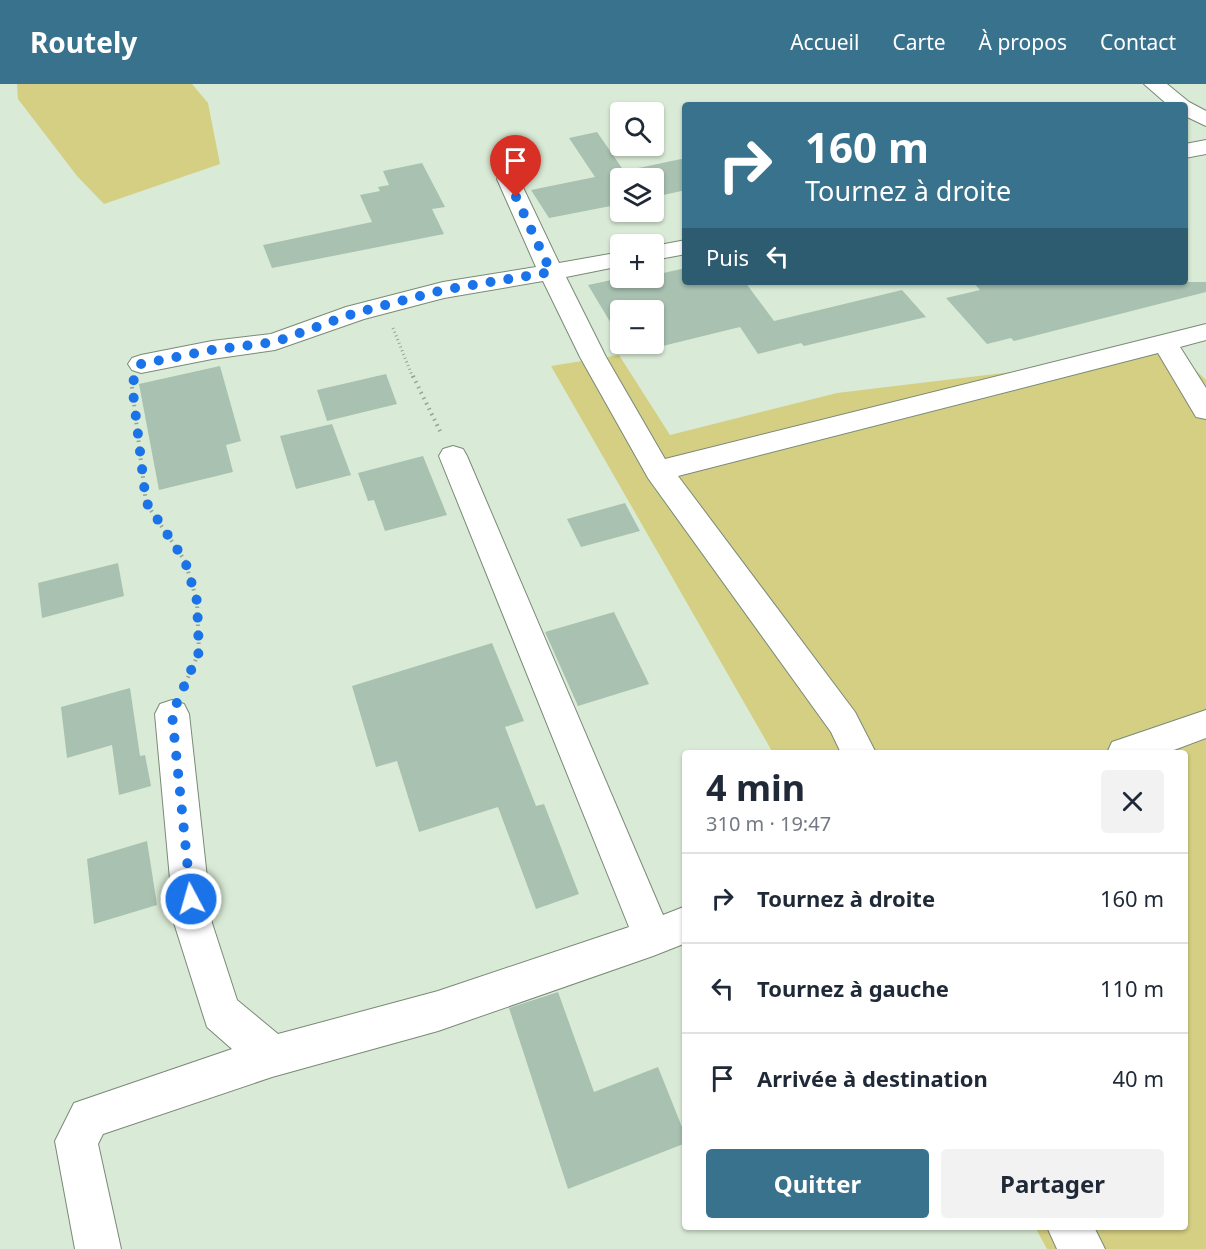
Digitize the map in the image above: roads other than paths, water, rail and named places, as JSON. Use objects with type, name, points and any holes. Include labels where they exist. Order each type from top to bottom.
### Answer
[{"type":"street","points":[[1154,84],[1178,102]]},
{"type":"street","points":[[1188,109],[1206,120]]},
{"type":"street","points":[[1188,150],[1206,147]]},
{"type":"street","points":[[507,179],[593,357],[658,471],[843,722],[857,750]]},
{"type":"street","points":[[664,251],[682,248]]},
{"type":"street","points":[[141,364],[212,350],[275,342],[355,313],[443,290],[610,261]]},
{"type":"street","points":[[658,471],[1206,332]]},
{"type":"street","points":[[1166,343],[1206,410]]},
{"type":"street","points":[[98,1249],[76,1141],[89,1118],[272,1056],[438,1011],[669,931],[453,456]]},
{"type":"street","points":[[172,714],[193,923],[221,1012],[272,1056]]},
{"type":"street","points":[[1132,750],[1206,724]]},
{"type":"street","points":[[1071,1230],[1082,1249]]}]
